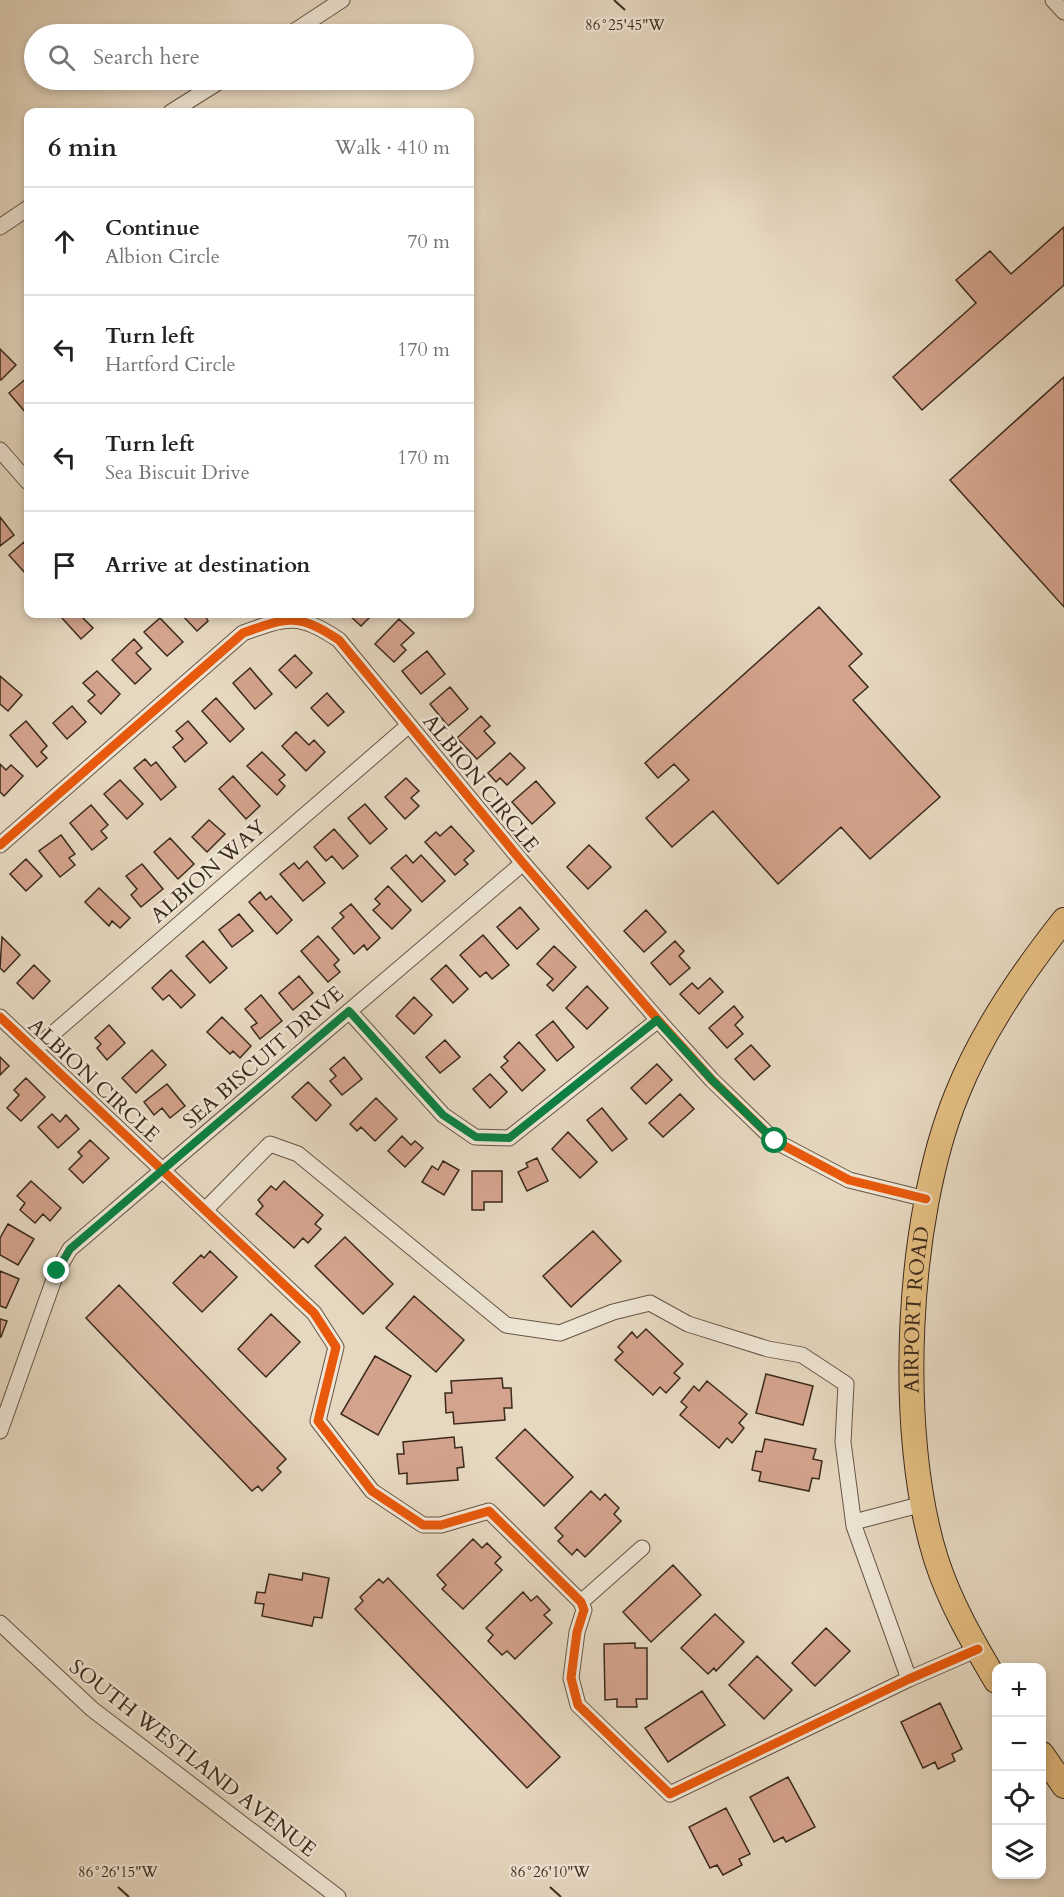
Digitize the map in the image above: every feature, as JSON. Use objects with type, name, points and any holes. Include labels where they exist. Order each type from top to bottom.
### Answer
[{"type":"highway","name":"AIRPORT ROAD","points":[[992,1674],[963,1624],[937,1560],[923,1504],[915,1446],[912,1329],[926,1199],[956,1094],[986,1034],[1020,978],[1064,920]]},
{"type":"highway","points":[[1046,1761],[1064,1786]]},
{"type":"street","points":[[305,24],[342,0]]},
{"type":"street","points":[[1053,0],[1064,12]]},
{"type":"street","points":[[177,108],[206,90]]},
{"type":"street","points":[[0,227],[24,211]]},
{"type":"street","points":[[0,450],[24,477]]},
{"type":"street","name":"ALBION CIRCLE","points":[[0,845],[243,633],[279,620],[314,623],[339,640],[523,863],[657,1020],[712,1080],[775,1141],[849,1180],[926,1199]]},
{"type":"street","name":"ALBION WAY","points":[[34,1049],[409,725]]},
{"type":"street","name":"SEA BISCUIT DRIVE","points":[[0,1431],[57,1271],[70,1249],[523,863]]},
{"type":"street","points":[[349,1011],[443,1115],[476,1137],[509,1138],[657,1020]]},
{"type":"street","name":"ALBION CIRCLE","points":[[0,1017],[164,1169],[314,1313],[336,1347],[318,1421],[372,1491],[423,1525],[441,1525],[489,1511],[581,1602]]},
{"type":"street","points":[[206,1209],[270,1144],[298,1154],[506,1325],[560,1333],[613,1311],[650,1303],[688,1324],[768,1349],[802,1355],[846,1384],[843,1442],[854,1522],[909,1679]]},
{"type":"street","points":[[854,1522],[923,1504]]},
{"type":"street","points":[[642,1548],[581,1602],[584,1610],[577,1632],[571,1678],[578,1705],[670,1794],[909,1679],[978,1649]]},
{"type":"street","name":"SOUTH WESTLAND AVENUE","points":[[0,1623],[92,1709],[338,1897]]},
{"type":"building","points":[[1064,227],[1064,285],[922,410],[893,377],[976,303],[956,280],[990,251],[1011,274]]},
{"type":"building","points":[[0,349],[16,365],[1,380],[0,379]]},
{"type":"building","points":[[1064,377],[1064,607],[950,480]]},
{"type":"building","points":[[24,380],[24,411],[9,393]]},
{"type":"building","points":[[0,517],[14,535],[0,546]]},
{"type":"building","points":[[24,542],[24,572],[9,555]]},
{"type":"building","points":[[819,607],[862,654],[849,666],[868,687],[853,700],[940,797],[870,859],[841,827],[778,884],[713,811],[672,847],[646,818],[689,780],[674,764],[658,778],[645,763]]},
{"type":"building","points":[[62,618],[83,618],[93,628],[81,639]]},
{"type":"building","points":[[160,618],[183,642],[167,656],[144,632]]},
{"type":"building","points":[[185,618],[206,618],[208,621],[197,631]]},
{"type":"building","points":[[352,618],[369,618],[361,626]]},
{"type":"building","points":[[399,619],[414,633],[401,645],[406,650],[394,662],[375,644]]},
{"type":"building","points":[[134,639],[142,648],[136,653],[151,669],[135,684],[112,660]]},
{"type":"building","points":[[427,651],[445,674],[421,694],[402,671]]},
{"type":"building","points":[[295,655],[312,673],[296,688],[279,670]]},
{"type":"building","points":[[250,668],[272,694],[255,709],[233,683]]},
{"type":"building","points":[[97,671],[120,694],[101,714],[88,701],[95,695],[83,683]]},
{"type":"building","points":[[0,676],[22,695],[8,711],[0,704]]},
{"type":"building","points":[[450,687],[468,709],[448,726],[430,704]]},
{"type":"building","points":[[327,693],[344,712],[328,726],[311,708]]},
{"type":"building","points":[[216,698],[244,729],[230,742],[202,711]]},
{"type":"building","points":[[72,706],[86,722],[67,739],[53,723]]},
{"type":"building","points":[[481,716],[490,726],[484,731],[495,743],[477,759],[457,738]]},
{"type":"building","points":[[26,721],[47,746],[41,752],[47,758],[37,767],[10,735]]},
{"type":"building","points":[[188,721],[207,743],[185,762],[173,747],[183,739],[176,731]]},
{"type":"building","points":[[296,732],[309,745],[314,740],[325,752],[306,771],[282,746]]},
{"type":"building","points":[[262,752],[285,775],[279,780],[285,786],[277,795],[247,766]]},
{"type":"building","points":[[510,753],[525,768],[507,785],[500,778],[496,782],[488,773]]},
{"type":"building","points":[[145,759],[151,766],[156,762],[176,787],[161,800],[134,768]]},
{"type":"building","points":[[0,764],[6,770],[11,765],[23,776],[4,796],[0,792]]},
{"type":"building","points":[[233,776],[260,806],[246,819],[219,789]]},
{"type":"building","points":[[406,778],[419,791],[411,798],[419,806],[405,819],[385,797]]},
{"type":"building","points":[[120,780],[143,804],[127,819],[104,794]]},
{"type":"building","points":[[536,781],[555,803],[532,824],[512,802]]},
{"type":"building","points":[[365,804],[387,829],[370,844],[348,818]]},
{"type":"building","points":[[91,805],[108,825],[101,831],[107,838],[92,850],[70,823]]},
{"type":"building","points":[[209,820],[225,834],[207,852],[192,837]]},
{"type":"building","points":[[451,826],[474,851],[464,860],[468,864],[455,875],[425,842],[436,832],[440,836]]},
{"type":"building","points":[[334,829],[358,856],[343,869],[332,856],[326,861],[314,847]]},
{"type":"building","points":[[61,835],[75,854],[69,858],[75,865],[60,877],[39,851]]},
{"type":"building","points":[[170,838],[194,864],[178,879],[154,852]]},
{"type":"building","points":[[589,845],[611,867],[588,889],[567,867]]},
{"type":"building","points":[[406,855],[413,863],[421,855],[445,881],[422,902],[391,868]]},
{"type":"building","points":[[26,859],[42,876],[26,891],[10,874]]},
{"type":"building","points":[[307,861],[325,883],[303,901],[280,874],[294,863],[299,869]]},
{"type":"building","points":[[142,864],[163,889],[141,907],[131,895],[137,889],[126,876]]},
{"type":"building","points":[[388,886],[411,910],[392,929],[373,910],[380,904],[375,899]]},
{"type":"building","points":[[99,888],[130,918],[120,928],[112,921],[109,926],[85,902]]},
{"type":"building","points":[[260,892],[266,900],[271,896],[292,920],[277,934],[249,902]]},
{"type":"building","points":[[351,904],[380,938],[367,950],[364,945],[354,954],[332,928],[344,917],[340,913]]},
{"type":"building","points":[[520,907],[539,929],[517,949],[497,927]]},
{"type":"building","points":[[646,910],[666,932],[644,952],[624,931]]},
{"type":"building","points":[[239,914],[253,931],[232,947],[219,930]]},
{"type":"building","points":[[483,935],[509,965],[492,979],[486,972],[480,977],[460,955]]},
{"type":"building","points":[[318,936],[339,960],[334,965],[340,972],[328,982],[301,951]]},
{"type":"building","points":[[2,937],[20,955],[4,972],[0,968]]},
{"type":"building","points":[[203,941],[227,968],[210,983],[186,956]]},
{"type":"building","points":[[675,941],[684,951],[679,956],[690,968],[670,985],[651,963]]},
{"type":"building","points":[[554,946],[576,967],[553,991],[547,985],[553,979],[537,964]]},
{"type":"building","points":[[34,965],[50,981],[33,999],[17,983]]},
{"type":"building","points":[[446,965],[468,989],[453,1003],[431,979]]},
{"type":"building","points":[[171,970],[195,995],[181,1008],[169,995],[163,1000],[152,988]]},
{"type":"building","points":[[299,976],[313,993],[293,1010],[279,993]]},
{"type":"building","points":[[710,978],[723,992],[699,1014],[680,994],[692,983],[698,989]]},
{"type":"building","points":[[587,986],[608,1008],[587,1029],[566,1008]]},
{"type":"building","points":[[261,995],[282,1021],[260,1039],[251,1027],[257,1023],[245,1009]]},
{"type":"building","points":[[414,997],[432,1015],[414,1034],[396,1016]]},
{"type":"building","points":[[734,1006],[743,1017],[735,1025],[743,1034],[727,1048],[709,1028]]},
{"type":"building","points":[[222,1017],[251,1046],[240,1058],[233,1051],[230,1054],[207,1032]]},
{"type":"building","points":[[553,1021],[574,1047],[557,1061],[536,1035]]},
{"type":"building","points":[[109,1025],[125,1043],[107,1060],[97,1048],[101,1044],[95,1038]]},
{"type":"building","points":[[445,1040],[460,1057],[440,1073],[426,1057]]},
{"type":"building","points":[[519,1042],[545,1070],[522,1091],[501,1067],[508,1061],[504,1057]]},
{"type":"building","points":[[751,1045],[770,1066],[754,1080],[735,1059]]},
{"type":"building","points":[[152,1050],[166,1065],[136,1093],[122,1078]]},
{"type":"building","points":[[0,1057],[9,1066],[0,1075]]},
{"type":"building","points":[[344,1057],[362,1079],[342,1095],[330,1081],[336,1076],[330,1069]]},
{"type":"building","points":[[657,1064],[672,1080],[646,1104],[631,1088]]},
{"type":"building","points":[[490,1074],[507,1092],[490,1108],[473,1089]]},
{"type":"building","points":[[26,1078],[45,1097],[21,1121],[7,1108],[19,1095],[14,1090]]},
{"type":"building","points":[[308,1082],[331,1105],[316,1121],[292,1097]]},
{"type":"building","points":[[167,1084],[185,1106],[170,1118],[162,1108],[154,1115],[144,1102]]},
{"type":"building","points":[[680,1094],[694,1109],[663,1137],[649,1123]]},
{"type":"building","points":[[376,1098],[397,1119],[375,1141],[361,1127],[357,1131],[350,1124]]},
{"type":"building","points":[[602,1108],[627,1139],[612,1151],[587,1120]]},
{"type":"building","points":[[52,1114],[60,1122],[66,1115],[79,1129],[58,1148],[38,1127]]},
{"type":"building","points":[[568,1132],[597,1162],[580,1178],[552,1149]]},
{"type":"building","points":[[402,1136],[411,1145],[415,1141],[423,1148],[405,1167],[388,1151]]},
{"type":"building","points":[[90,1140],[109,1158],[83,1183],[69,1169],[82,1156],[78,1152]]},
{"type":"building","points":[[537,1158],[548,1181],[527,1191],[518,1172],[528,1167],[526,1163]]},
{"type":"building","points":[[443,1161],[459,1170],[444,1195],[422,1182],[432,1166],[438,1170]]},
{"type":"building","points":[[472,1171],[502,1171],[502,1202],[484,1202],[484,1210],[472,1210]]},
{"type":"building","points":[[31,1181],[61,1208],[50,1221],[43,1214],[35,1223],[20,1210],[25,1203],[17,1196]]},
{"type":"building","points":[[284,1181],[323,1215],[315,1224],[321,1229],[308,1243],[303,1238],[294,1248],[256,1214],[263,1206],[258,1200],[271,1186],[276,1190]]},
{"type":"building","points":[[8,1224],[34,1239],[18,1265],[0,1255],[0,1238]]},
{"type":"building","points":[[593,1231],[621,1261],[571,1307],[543,1276]]},
{"type":"building","points":[[345,1237],[393,1284],[363,1314],[315,1266]]},
{"type":"building","points":[[210,1251],[237,1277],[202,1312],[173,1283],[201,1255],[204,1258]]},
{"type":"building","points":[[0,1271],[19,1279],[6,1308],[0,1306]]},
{"type":"building","points":[[119,1285],[286,1459],[277,1468],[281,1472],[262,1491],[258,1486],[252,1491],[86,1318]]},
{"type":"building","points":[[414,1296],[464,1340],[436,1372],[386,1328]]},
{"type":"building","points":[[271,1314],[300,1342],[266,1377],[238,1349]]},
{"type":"building","points":[[0,1319],[7,1321],[1,1337],[0,1337]]},
{"type":"building","points":[[646,1329],[683,1364],[674,1373],[680,1378],[666,1393],[660,1387],[653,1395],[615,1360],[623,1352],[618,1347],[632,1332],[637,1338]]},
{"type":"building","points":[[375,1356],[411,1376],[378,1435],[341,1414]]},
{"type":"building","points":[[766,1374],[813,1386],[803,1425],[756,1413]]},
{"type":"building","points":[[502,1378],[503,1388],[511,1388],[512,1408],[504,1408],[505,1420],[454,1424],[453,1412],[446,1413],[445,1393],[452,1393],[451,1381]]},
{"type":"building","points":[[707,1381],[747,1414],[739,1423],[744,1428],[732,1443],[727,1438],[719,1448],[680,1415],[687,1407],[681,1402],[694,1386],[699,1391]]},
{"type":"building","points":[[525,1429],[573,1477],[544,1506],[496,1458]]},
{"type":"building","points":[[454,1437],[455,1448],[462,1447],[464,1467],[457,1468],[458,1480],[407,1484],[407,1473],[399,1474],[397,1454],[404,1454],[403,1442]]},
{"type":"building","points":[[765,1439],[816,1449],[813,1459],[822,1461],[819,1479],[812,1478],[809,1491],[759,1481],[761,1472],[752,1470],[756,1451],[762,1452]]},
{"type":"building","points":[[591,1491],[600,1500],[605,1494],[619,1508],[614,1514],[621,1521],[585,1557],[577,1549],[572,1555],[558,1541],[563,1536],[555,1528]]},
{"type":"building","points":[[473,1539],[482,1548],[487,1543],[501,1557],[495,1563],[502,1570],[463,1609],[442,1589],[446,1585],[437,1575]]},
{"type":"building","points":[[673,1565],[701,1595],[651,1642],[623,1612]]},
{"type":"building","points":[[303,1573],[329,1578],[322,1618],[314,1617],[312,1626],[262,1616],[264,1604],[255,1603],[257,1592],[265,1593],[269,1574],[302,1580]]},
{"type":"building","points":[[388,1578],[560,1757],[527,1788],[355,1609],[363,1601],[360,1597],[379,1579],[383,1583]]},
{"type":"building","points":[[523,1592],[531,1601],[537,1596],[550,1610],[544,1615],[552,1623],[515,1659],[507,1651],[502,1655],[488,1641],[493,1635],[486,1628]]},
{"type":"building","points":[[715,1614],[744,1642],[716,1671],[714,1668],[708,1674],[681,1648]]},
{"type":"building","points":[[826,1628],[850,1651],[815,1686],[792,1663]]},
{"type":"building","points":[[635,1643],[635,1648],[647,1648],[647,1699],[636,1699],[637,1707],[617,1707],[617,1699],[605,1700],[604,1644]]},
{"type":"building","points":[[757,1656],[792,1690],[764,1719],[729,1685]]},
{"type":"building","points":[[702,1691],[725,1725],[668,1762],[645,1728]]},
{"type":"building","points":[[940,1703],[962,1749],[952,1754],[955,1761],[938,1769],[935,1762],[923,1768],[901,1722]]},
{"type":"building","points":[[788,1777],[815,1827],[786,1842],[783,1837],[774,1842],[750,1797]]},
{"type":"building","points":[[726,1808],[750,1854],[739,1859],[742,1865],[723,1875],[717,1865],[710,1868],[689,1827]]},
{"type":"cycle path","points":[[0,845],[243,633],[282,621],[292,620],[313,625],[339,640],[523,863],[658,1020],[712,1080],[775,1141],[849,1180],[926,1199]]},
{"type":"cycle path","points":[[0,1017],[314,1313],[336,1347],[318,1421],[372,1491],[423,1525],[441,1525],[489,1511],[581,1602],[584,1610],[577,1632],[571,1678],[578,1705],[670,1794],[909,1679],[978,1649]]},
{"type":"route","points":[[57,1271],[70,1249],[349,1011],[443,1115],[476,1137],[509,1138],[657,1020],[712,1080],[775,1141]]}]
